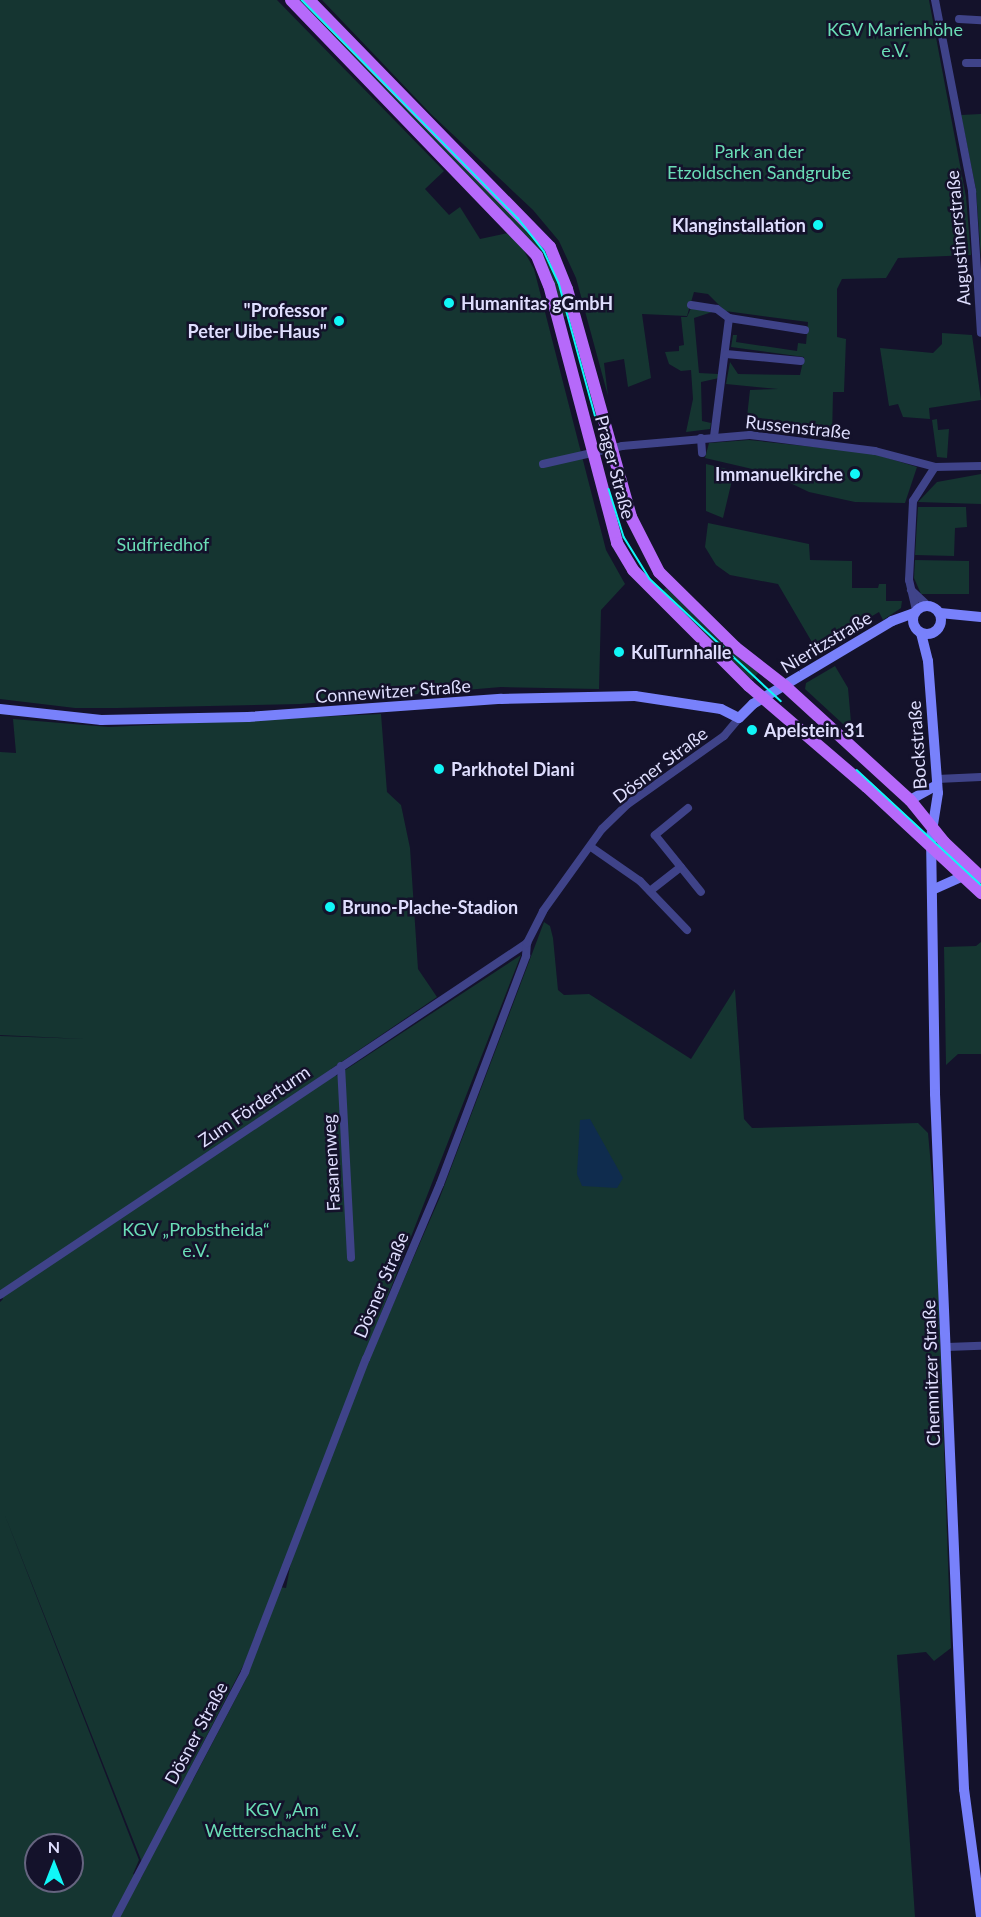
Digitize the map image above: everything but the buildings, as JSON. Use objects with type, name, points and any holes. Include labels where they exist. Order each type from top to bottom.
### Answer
[{"type":"main road","name":"Prager Straße","points":[[291,0],[537,256],[549,285],[592,452],[624,557],[705,645],[931,845],[981,893]]},
{"type":"main road","name":"Prager Straße","points":[[309,0],[550,247],[567,289],[631,517],[659,572],[735,647],[910,800],[981,877]]},
{"type":"street","name":"Augustinerstraße","points":[[935,0],[972,191],[981,333]]},
{"type":"street","points":[[959,19],[981,20]]},
{"type":"street","points":[[966,63],[981,63]]},
{"type":"street","points":[[691,305],[717,309],[729,318],[805,330]]},
{"type":"street","points":[[714,436],[729,318]]},
{"type":"street","points":[[726,354],[801,361]]},
{"type":"street","name":"Russenstraße","points":[[543,464],[611,448],[714,436],[750,435],[875,451],[935,467],[981,465]]},
{"type":"street","points":[[701,438],[702,453]]},
{"type":"street","points":[[915,612],[910,589],[913,501],[935,467]]},
{"type":"street","points":[[910,589],[927,605],[940,613],[981,617]]},
{"type":"street","name":"Nieritzstraße","points":[[781,688],[892,621],[927,605]]},
{"type":"street","name":"Bockstraße","points":[[915,612],[917,629],[928,661],[937,782],[933,827]]},
{"type":"street","name":"Bockstraße","points":[[928,661],[940,613]]},
{"type":"street","name":"Nieritzstraße","points":[[892,621],[917,629],[937,629],[969,617]]},
{"type":"street","points":[[739,718],[781,688]]},
{"type":"street","name":"Connewitzer Straße","points":[[0,709],[101,720],[237,717],[501,699],[635,696],[721,709],[739,718]]},
{"type":"street","name":"Dösner Straße","points":[[116,1917],[245,1672],[366,1359],[440,1185],[526,956],[527,943],[543,911],[591,847],[628,804],[724,736],[739,718]]},
{"type":"street","points":[[910,800],[937,782],[981,777]]},
{"type":"street","points":[[688,808],[655,835],[701,892]]},
{"type":"street","name":"Chemnitzer Straße","points":[[933,827],[931,845],[935,1101],[965,1807],[981,1915]]},
{"type":"street","points":[[591,847],[650,891],[687,930]]},
{"type":"street","points":[[650,891],[681,867]]},
{"type":"street","points":[[932,890],[963,876]]},
{"type":"street","name":"Zum Förderturm","points":[[0,1295],[527,943]]},
{"type":"street","name":"Fasanenweg","points":[[341,1066],[351,1258]]},
{"type":"street","points":[[946,1347],[981,1346]]},
{"type":"green space","name":"Südfriedhof","points":[[0,0],[277,0],[444,171],[425,189],[449,215],[460,207],[480,239],[508,233],[523,249],[534,269],[606,550],[625,584],[601,610],[599,689],[501,687],[300,704],[117,708],[75,708],[0,699]]},
{"type":"green space","points":[[295,0],[305,0],[546,249],[570,315],[560,318],[529,239]]},
{"type":"green space","name":"Park an der Etzoldschen Sandgrube","points":[[322,0],[929,0],[966,197],[971,255],[898,258],[886,278],[842,279],[837,289],[837,337],[846,339],[844,392],[833,392],[832,439],[746,426],[750,390],[778,389],[726,384],[730,362],[738,374],[800,375],[804,357],[731,347],[733,335],[737,335],[736,342],[797,351],[798,343],[806,344],[808,322],[725,311],[708,294],[694,292],[687,316],[642,314],[651,378],[628,387],[624,359],[604,363],[608,396],[576,278],[559,241],[533,210],[431,114]]},
{"type":"green space","points":[[981,114],[981,258],[976,190],[961,115]]},
{"type":"green space","points":[[691,308],[712,312],[694,318],[699,373],[718,374],[719,378],[701,382],[702,421],[711,423],[710,429],[686,432],[693,399],[691,370],[681,371],[669,364],[665,352],[679,351],[679,346],[684,345],[681,317],[687,317]]},
{"type":"green space","points":[[942,333],[972,335],[981,400],[929,408],[930,419],[903,417],[898,404],[889,406],[880,348],[933,353],[942,344]]},
{"type":"green space","points":[[937,419],[938,430],[949,429],[947,458],[937,457],[932,420]]},
{"type":"green space","points":[[749,440],[871,453],[917,467],[905,503],[855,502],[809,492],[769,473],[705,458],[709,443]]},
{"type":"green space","points":[[706,464],[740,472],[738,477],[733,476],[723,518],[706,511]]},
{"type":"green space","points":[[981,474],[981,504],[918,502],[937,482]]},
{"type":"green space","points":[[918,507],[966,507],[967,527],[955,528],[954,556],[915,555]]},
{"type":"green space","points":[[708,523],[809,544],[810,560],[852,561],[852,588],[878,588],[879,584],[886,584],[886,601],[902,601],[901,608],[883,620],[879,612],[816,649],[778,584],[730,575],[716,565],[705,547]]},
{"type":"green space","points":[[915,560],[969,561],[969,594],[921,594],[914,578]]},
{"type":"green space","points":[[666,588],[760,671],[752,680],[660,594]]},
{"type":"green space","points":[[835,666],[848,688],[851,722],[861,730],[856,736],[805,689],[806,683]]},
{"type":"green space","points":[[381,714],[387,792],[401,805],[410,848],[418,969],[437,997],[331,1069],[336,1076],[521,955],[245,1662],[189,1770],[193,1780],[246,1679],[280,1587],[286,1588],[292,1557],[361,1378],[440,1197],[544,922],[550,926],[553,938],[558,990],[564,995],[589,994],[691,1059],[735,989],[744,1119],[752,1128],[918,1123],[928,1133],[936,1221],[951,1648],[934,1661],[926,1652],[897,1655],[915,1917],[0,1917],[0,1302],[3,1299],[0,1291],[0,1036],[85,1039],[0,1035],[0,752],[16,753],[13,719],[109,727]],"holes":[[[4,1513],[145,1870],[141,1878],[133,1874],[139,1860]]]},
{"type":"green space","points":[[981,942],[981,1054],[958,1054],[946,1065],[944,947],[976,946]]},
{"type":"water","points":[[590,1119],[623,1178],[617,1188],[582,1186],[577,1174],[580,1120]]},
{"type":"tram line","points":[[302,0],[518,218],[544,251],[559,283],[596,418]]},
{"type":"tram line","points":[[609,489],[624,537],[650,579],[781,701]]},
{"type":"tram line","points":[[857,770],[981,885]]},
{"type":"place","name":"Klanginstallation","points":[[818,225]]},
{"type":"place","name":"Humanitas gGmbH","points":[[449,303]]},
{"type":"place","name":"\"Professor Peter Uibe-Haus\"","points":[[339,321]]},
{"type":"place","name":"Immanuelkirche","points":[[855,474]]},
{"type":"place","name":"KulTurnhalle","points":[[619,652]]},
{"type":"place","name":"Apelstein 31","points":[[752,730]]},
{"type":"place","name":"Parkhotel Diani","points":[[439,769]]},
{"type":"place","name":"Bruno-Plache-Stadion","points":[[330,907]]},
{"type":"park label","name":"KGV Marienhöhe e.V.","points":[[895,40]]},
{"type":"park label","name":"KGV „Probstheida“ e.V.","points":[[196,1240]]},
{"type":"park label","name":"KGV „Am Wetterschacht“ e.V.","points":[[282,1820]]}]
